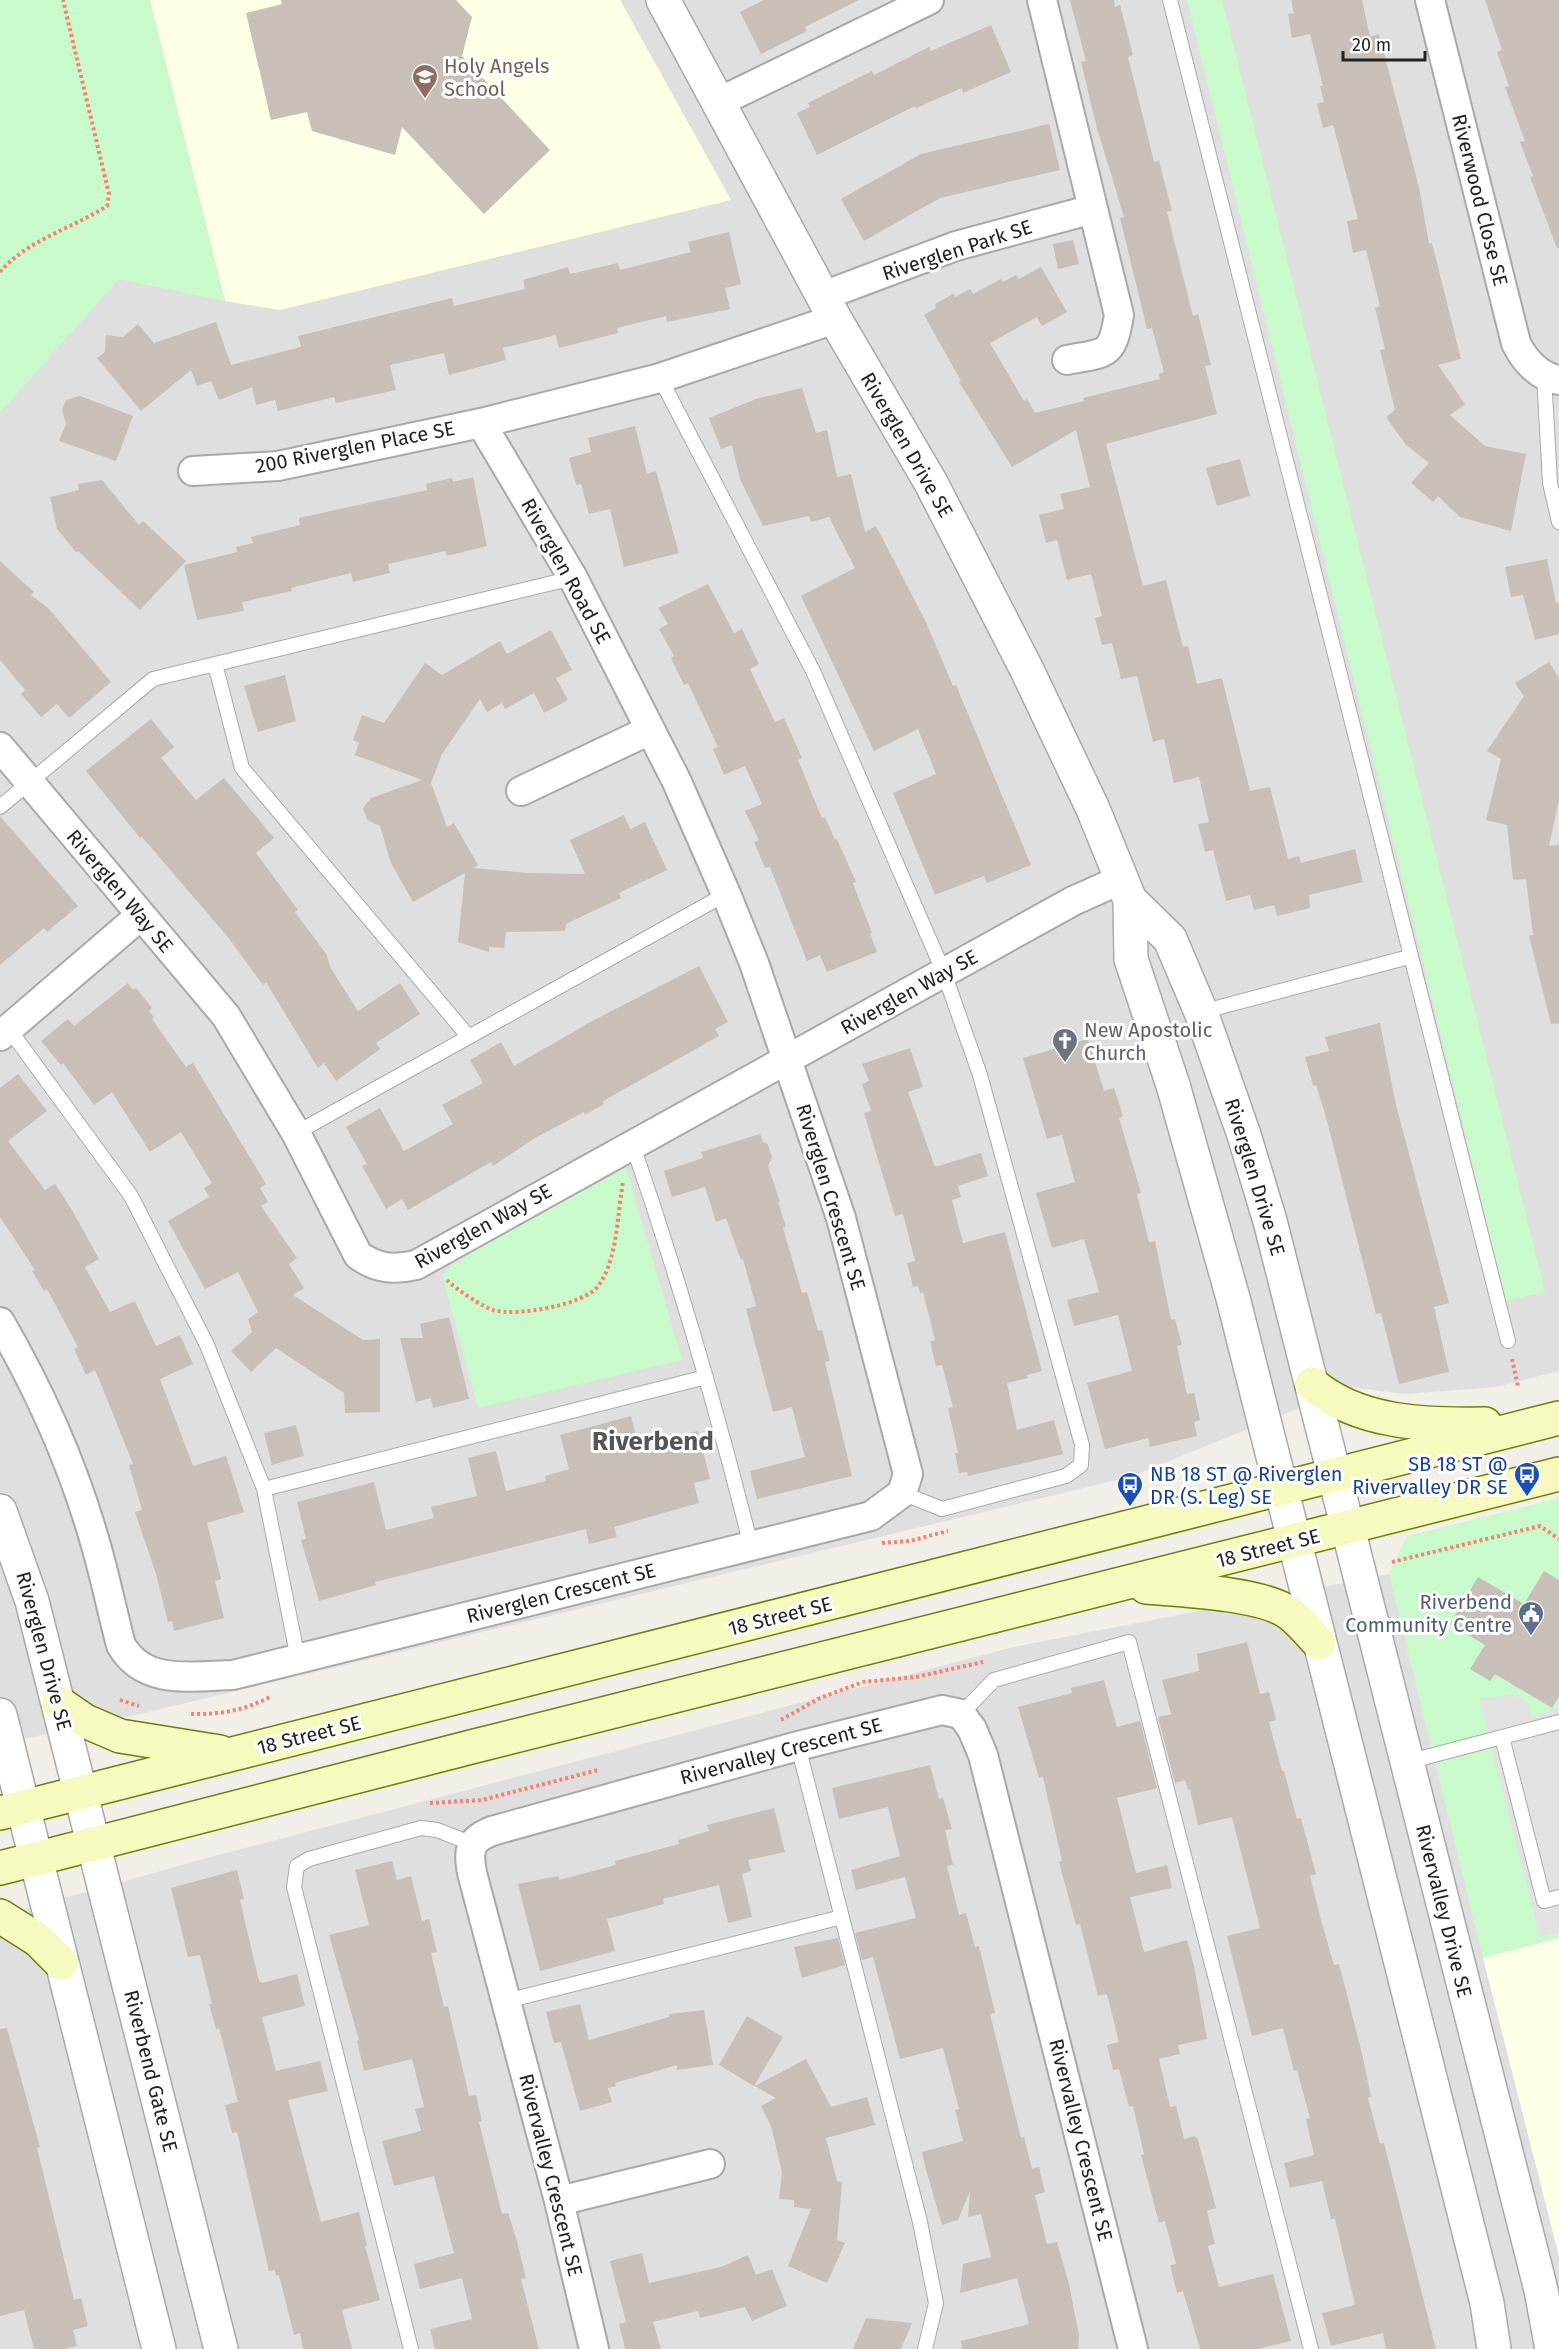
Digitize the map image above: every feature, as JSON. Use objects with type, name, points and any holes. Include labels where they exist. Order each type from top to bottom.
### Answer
[{"type":"main road","points":[[1312,1384],[1331,1400],[1359,1412],[1389,1418],[1449,1424],[1549,1420]]},
{"type":"main road","name":"18 Street SE","points":[[11,1810],[1549,1420]]},
{"type":"main road","name":"18 Street SE","points":[[0,1868],[1559,1474]]},
{"type":"main road","points":[[1120,1584],[1187,1590],[1274,1605],[1288,1612],[1319,1643]]},
{"type":"main road","points":[[59,1703],[85,1720],[120,1736],[234,1754]]},
{"type":"main road","points":[[0,1917],[38,1940],[61,1963]]},
{"type":"street","name":"Riverglen Drive SE","points":[[663,0],[829,307],[932,483],[1027,670],[1093,809],[1126,890],[1131,959],[1173,1085],[1196,1166],[1233,1298],[1280,1489]]},
{"type":"street","points":[[719,102],[928,0]]},
{"type":"street","points":[[1042,0],[1119,315],[1114,343],[1104,352],[1067,360]]},
{"type":"street","name":"Riverwood Close SE","points":[[1430,0],[1516,343],[1529,364],[1551,378]]},
{"type":"street","name":"Riverglen Park SE","points":[[829,307],[956,246],[1093,208]]},
{"type":"street","points":[[482,423],[660,378],[829,307]]},
{"type":"street","name":"200 Riverglen Place SE","points":[[193,471],[278,466],[482,423]]},
{"type":"street","name":"Riverglen Road SE","points":[[482,423],[573,578],[650,730],[726,894],[788,1061]]},
{"type":"street","points":[[521,791],[650,730]]},
{"type":"street","name":"Riverglen Way SE","points":[[0,747],[226,1016],[296,1133],[358,1255],[371,1264],[385,1268],[416,1265],[431,1257],[632,1143],[788,1061],[1072,901],[1126,890]]},
{"type":"street","name":"Riverglen Drive SE","points":[[1126,890],[1170,939],[1201,1012],[1244,1135],[1312,1384],[1334,1474]]},
{"type":"street","points":[[4,1032],[140,916]]},
{"type":"street","name":"Riverglen Crescent SE","points":[[0,1322],[42,1401],[71,1472],[95,1541],[121,1645],[129,1659],[160,1676],[233,1675],[871,1516],[902,1493],[908,1474],[841,1218],[788,1061]]},
{"type":"street","name":"Rivervalley Drive SE","points":[[1334,1474],[1541,2290],[1552,2349]]},
{"type":"street","points":[[1280,1489],[1487,2303],[1494,2349]]},
{"type":"street","name":"Riverglen Drive SE","points":[[0,1511],[32,1601],[81,1792]]},
{"type":"street","name":"Rivervalley Crescent SE","points":[[594,2349],[560,2201],[472,1873],[469,1855],[473,1844],[478,1836],[492,1831],[798,1746],[942,1710],[961,1714],[972,1729],[983,1755],[1133,2349]]},
{"type":"street","points":[[0,1715],[11,1810],[35,1859],[159,2349]]},
{"type":"street","name":"Riverbend Gate SE","points":[[81,1792],[221,2349]]},
{"type":"street","points":[[560,2201],[710,2164]]},
{"type":"lane","points":[[1170,0],[1409,957],[1508,1341]]},
{"type":"lane","points":[[660,378],[813,671],[944,973],[980,1075],[1040,1285],[1082,1445],[1081,1465],[1066,1476],[942,1509],[902,1493]]},
{"type":"lane","points":[[1551,378],[1550,483],[1559,522]]},
{"type":"lane","points":[[0,807],[153,679],[573,578]]},
{"type":"lane","points":[[215,664],[242,768],[468,1036]]},
{"type":"lane","points":[[296,1133],[726,894]]},
{"type":"lane","points":[[1201,1012],[1409,957]]},
{"type":"lane","points":[[4,1032],[131,1196],[207,1345],[264,1489],[298,1659]]},
{"type":"lane","points":[[632,1143],[660,1222],[706,1377],[751,1546]]},
{"type":"lane","points":[[264,1489],[706,1377]]},
{"type":"lane","points":[[961,1714],[994,1680],[1129,1642],[1311,2349]]},
{"type":"lane","points":[[1407,1762],[1559,1722]]},
{"type":"lane","points":[[1502,1737],[1544,1901],[1559,1898]]},
{"type":"lane","points":[[798,1746],[917,2211],[936,2303],[925,2349]]},
{"type":"lane","points":[[411,2349],[294,1887],[297,1866],[309,1859],[421,1828],[437,1830],[473,1844]]},
{"type":"lane","points":[[506,2001],[842,1917]]},
{"type":"path","points":[[0,272],[36,243],[83,221],[107,206],[109,194],[63,0]]},
{"type":"path","points":[[431,1257],[448,1282],[493,1310],[560,1305],[585,1298],[599,1286],[612,1251],[632,1143]]},
{"type":"path","points":[[1508,1341],[1518,1387]]},
{"type":"path","points":[[1392,1562],[1540,1526],[1559,1539]]},
{"type":"path","points":[[780,1721],[820,1698],[863,1682],[916,1677],[983,1662]]},
{"type":"path","points":[[430,1803],[482,1800],[609,1767]]},
{"type":"shaded area","points":[[0,0],[1559,0],[1559,1371],[1496,1387],[1405,1394],[1351,1387],[1130,1477],[140,1714],[0,1744]]},
{"type":"shaded area","name":"Holy Angels School","points":[[150,0],[620,0],[731,200],[280,310],[225,301]]},
{"type":"shaded area","points":[[1389,1574],[1559,2256],[1559,2349],[0,2349],[0,1916],[203,1859],[1014,1647]]},
{"type":"shaded area","points":[[1512,1694],[1526,1701],[1531,1716],[1559,1708],[1559,1932],[1540,1937],[1479,1699]]},
{"type":"shaded area","points":[[1559,1938],[1559,2256],[1483,1958]]},
{"type":"green space","points":[[0,0],[150,0],[225,301],[119,279],[0,412]]},
{"type":"green space","points":[[1187,0],[1222,0],[1545,1292],[1506,1301]]},
{"type":"green space","points":[[626,1168],[682,1360],[478,1408],[442,1275],[462,1256]]},
{"type":"green space","points":[[1559,1498],[1559,1938],[1483,1958],[1389,1574],[1407,1536]]},
{"type":"building","points":[[281,0],[456,0],[472,17],[462,56],[550,150],[484,214],[402,127],[395,155],[312,131],[307,112],[271,120],[246,13],[282,4]]},
{"type":"building","points":[[764,0],[859,0],[805,27],[807,31],[761,54],[740,12]]},
{"type":"building","points":[[1070,0],[1114,0],[1115,7],[1120,5],[1133,55],[1128,57],[1154,162],[1159,161],[1172,211],[1167,212],[1193,316],[1198,314],[1211,365],[1205,366],[1217,414],[1106,444],[1143,586],[1166,580],[1183,647],[1188,646],[1197,684],[1222,678],[1250,791],[1270,787],[1288,859],[1299,856],[1301,863],[1355,849],[1363,882],[1309,895],[1310,908],[1277,916],[1274,905],[1254,910],[1250,895],[1226,901],[1213,850],[1205,852],[1198,824],[1209,822],[1199,777],[1174,783],[1164,739],[1153,742],[1137,676],[1121,679],[1112,643],[1102,645],[1095,618],[1102,616],[1091,574],[1067,580],[1057,540],[1046,543],[1039,515],[1064,509],[1060,494],[1090,487],[1076,430],[1012,467],[959,382],[961,381],[924,315],[936,308],[935,304],[953,294],[955,297],[970,289],[973,294],[1001,279],[1003,282],[1016,275],[1019,279],[1041,267],[1067,312],[1042,326],[1037,317],[990,343],[1024,401],[1027,399],[1035,413],[1084,401],[1083,398],[1160,379],[1159,374],[1164,372],[1152,328],[1147,329],[1120,218],[1124,217],[1096,125],[1081,62],[1086,61]]},
{"type":"building","points":[[1291,0],[1362,0],[1370,37],[1379,34],[1419,187],[1429,244],[1432,243],[1461,359],[1438,365],[1465,404],[1450,415],[1485,446],[1526,454],[1511,531],[1460,517],[1438,496],[1433,502],[1411,483],[1429,463],[1406,445],[1386,417],[1395,410],[1380,350],[1385,349],[1375,308],[1380,306],[1366,250],[1353,253],[1347,221],[1358,219],[1333,125],[1323,128],[1317,104],[1324,102],[1320,86],[1323,86],[1310,34],[1292,38],[1288,14],[1294,13]]},
{"type":"building","points":[[1485,0],[1559,0],[1559,248],[1557,248],[1530,177],[1533,176],[1520,142],[1525,141],[1505,87],[1509,86],[1497,52],[1502,50]]},
{"type":"building","points":[[991,25],[1011,72],[963,93],[962,88],[916,108],[915,106],[817,155],[797,113],[810,107],[808,103],[872,71],[874,75],[929,47],[931,51]]},
{"type":"building","points":[[1049,124],[1060,170],[940,198],[864,241],[841,199],[921,154]]},
{"type":"building","points":[[729,232],[741,284],[725,288],[730,309],[667,322],[666,316],[617,328],[618,333],[559,348],[556,335],[503,348],[506,360],[449,375],[444,353],[390,365],[396,390],[336,403],[334,397],[278,411],[275,400],[256,405],[252,387],[219,400],[211,381],[197,386],[191,370],[141,411],[97,358],[105,352],[106,335],[123,337],[138,324],[154,343],[216,322],[231,365],[301,347],[298,336],[452,298],[454,306],[525,289],[523,280],[568,267],[570,274],[618,263],[620,270],[691,252],[688,242]]},
{"type":"building","points":[[1073,240],[1079,264],[1058,269],[1053,244]]},
{"type":"building","points":[[802,388],[816,433],[827,430],[837,477],[851,474],[865,532],[876,526],[926,622],[953,686],[956,685],[1031,865],[987,883],[984,876],[935,895],[893,793],[936,774],[918,729],[874,751],[801,596],[855,568],[829,517],[811,522],[809,516],[763,526],[740,479],[732,445],[721,449],[709,418],[756,399]]},
{"type":"building","points":[[80,396],[133,416],[116,461],[59,441],[66,424],[62,410],[66,400]]},
{"type":"building","points":[[635,426],[647,474],[656,471],[679,553],[624,567],[610,509],[589,514],[581,484],[576,485],[569,458],[591,452],[588,438]]},
{"type":"building","points":[[1240,459],[1250,496],[1217,506],[1206,468]]},
{"type":"building","points":[[473,477],[487,546],[447,556],[445,551],[388,564],[390,573],[353,582],[351,573],[291,588],[292,591],[242,602],[244,611],[197,620],[184,565],[237,552],[236,547],[253,543],[251,537],[300,525],[299,518],[427,490],[426,484],[452,478],[453,482]]},
{"type":"building","points":[[102,480],[139,525],[143,521],[186,561],[140,610],[78,551],[76,552],[57,529],[50,497],[79,490],[78,484]]},
{"type":"building","points":[[1547,559],[1556,603],[1559,602],[1559,634],[1535,640],[1523,595],[1511,597],[1505,567]]},
{"type":"building","points":[[0,561],[34,592],[31,595],[49,609],[111,682],[69,718],[57,704],[41,717],[21,694],[25,690],[0,660]]},
{"type":"building","points":[[708,584],[734,633],[742,629],[759,664],[750,669],[775,722],[784,718],[802,758],[798,760],[822,818],[825,817],[835,840],[837,839],[856,882],[853,883],[872,933],[870,933],[877,952],[827,972],[820,955],[807,961],[770,867],[765,868],[754,842],[759,840],[745,811],[762,804],[745,766],[724,775],[713,749],[718,747],[688,683],[684,685],[671,658],[674,656],[659,629],[668,624],[658,608]]},
{"type":"building","points":[[551,630],[572,670],[556,678],[568,700],[544,713],[534,693],[505,709],[502,703],[487,712],[480,699],[442,754],[431,783],[447,827],[454,823],[478,865],[473,868],[528,873],[585,874],[570,840],[624,815],[630,829],[645,822],[667,870],[619,893],[621,898],[566,924],[565,931],[506,932],[504,948],[489,947],[489,952],[458,942],[465,873],[413,902],[391,863],[380,826],[367,820],[363,808],[371,798],[422,780],[355,755],[359,743],[353,740],[362,715],[384,723],[425,663],[442,675],[500,641],[507,654]]},
{"type":"building","points":[[1549,662],[1559,678],[1559,800],[1549,846],[1559,845],[1559,1023],[1551,1024],[1529,936],[1533,935],[1526,879],[1513,880],[1507,825],[1486,820],[1501,759],[1487,751],[1524,696],[1515,683]]},
{"type":"building","points":[[285,675],[296,721],[258,732],[244,686]]},
{"type":"building","points":[[151,719],[174,747],[161,758],[196,800],[224,778],[274,838],[256,853],[298,910],[295,912],[327,955],[330,967],[358,1011],[400,983],[420,1014],[376,1043],[380,1049],[336,1081],[324,1063],[318,1068],[266,982],[263,985],[227,936],[142,837],[140,838],[86,771]]},
{"type":"building","points":[[0,816],[78,906],[47,932],[44,928],[0,965]]},
{"type":"building","points":[[699,966],[728,1022],[715,1029],[719,1036],[603,1101],[604,1104],[585,1115],[584,1112],[535,1138],[493,1166],[491,1162],[408,1210],[402,1199],[386,1209],[362,1166],[367,1164],[346,1127],[380,1108],[404,1151],[453,1124],[442,1105],[483,1083],[470,1060],[501,1042],[514,1066],[594,1020]]},
{"type":"building","points":[[128,983],[133,990],[136,988],[152,1008],[149,1011],[154,1017],[152,1019],[186,1067],[193,1063],[266,1184],[260,1188],[268,1202],[261,1206],[297,1258],[289,1264],[304,1288],[293,1295],[363,1340],[380,1339],[380,1412],[345,1413],[344,1393],[276,1348],[251,1372],[231,1351],[252,1332],[248,1319],[258,1312],[238,1272],[205,1289],[168,1221],[209,1197],[204,1188],[212,1183],[181,1132],[150,1152],[112,1092],[94,1105],[63,1063],[61,1065],[41,1041],[68,1019],[74,1026]]},
{"type":"building","points":[[1380,1023],[1395,1101],[1449,1303],[1434,1307],[1449,1372],[1399,1384],[1381,1313],[1376,1314],[1326,1117],[1316,1085],[1313,1086],[1305,1057],[1329,1051],[1325,1037]]},
{"type":"building","points":[[1088,1039],[1104,1091],[1114,1088],[1123,1116],[1119,1118],[1141,1193],[1137,1194],[1149,1242],[1155,1241],[1171,1320],[1175,1319],[1182,1345],[1177,1346],[1187,1394],[1194,1393],[1200,1420],[1194,1422],[1197,1436],[1150,1447],[1148,1438],[1105,1449],[1087,1383],[1132,1371],[1118,1315],[1074,1326],[1067,1300],[1099,1292],[1084,1239],[1052,1248],[1036,1193],[1075,1182],[1062,1135],[1047,1139],[1023,1058]]},
{"type":"building","points":[[910,1048],[923,1087],[908,1092],[935,1167],[981,1153],[988,1176],[958,1186],[961,1197],[952,1200],[963,1243],[1005,1232],[1042,1371],[1027,1375],[1028,1378],[1007,1383],[1017,1430],[1054,1420],[1063,1454],[968,1476],[967,1472],[959,1473],[955,1453],[958,1453],[948,1408],[953,1407],[942,1365],[936,1366],[930,1341],[935,1340],[923,1292],[920,1293],[918,1286],[913,1287],[907,1263],[915,1261],[903,1214],[895,1216],[864,1113],[871,1111],[862,1084],[869,1081],[862,1064]]},
{"type":"building","points":[[18,1074],[47,1111],[8,1141],[45,1190],[55,1184],[72,1210],[99,1259],[85,1267],[110,1312],[135,1301],[156,1346],[180,1335],[193,1364],[160,1379],[193,1466],[226,1456],[244,1512],[207,1523],[221,1579],[215,1581],[224,1618],[174,1631],[172,1621],[168,1622],[156,1574],[135,1512],[142,1510],[129,1465],[133,1464],[95,1370],[86,1375],[74,1349],[78,1347],[47,1289],[44,1291],[32,1271],[35,1270],[0,1217],[0,1088]]},
{"type":"building","points":[[760,1134],[763,1142],[768,1144],[772,1158],[768,1166],[780,1202],[778,1202],[786,1227],[783,1228],[802,1293],[807,1292],[818,1331],[822,1330],[830,1361],[825,1362],[852,1476],[757,1499],[750,1471],[805,1457],[792,1407],[773,1412],[746,1309],[756,1306],[743,1259],[741,1260],[726,1218],[716,1222],[705,1187],[672,1197],[664,1171],[703,1158],[701,1152]]},
{"type":"building","points":[[449,1317],[469,1399],[433,1408],[431,1398],[416,1402],[400,1338],[423,1338],[420,1324]]},
{"type":"building","points":[[631,1416],[638,1445],[698,1431],[710,1479],[694,1483],[699,1503],[614,1527],[617,1537],[589,1544],[586,1529],[375,1582],[376,1585],[319,1601],[301,1540],[306,1539],[297,1502],[374,1482],[386,1530],[434,1518],[431,1507],[477,1496],[468,1458],[496,1451],[506,1491],[546,1481],[545,1476],[569,1469],[560,1435]]},
{"type":"building","points":[[296,1425],[304,1456],[272,1465],[264,1433]]},
{"type":"building","points":[[1544,1571],[1559,1580],[1559,1697],[1552,1708],[1495,1674],[1490,1681],[1470,1669],[1485,1645],[1450,1624],[1478,1577],[1524,1604]]},
{"type":"building","points":[[1247,1642],[1260,1694],[1269,1692],[1276,1720],[1269,1722],[1297,1819],[1301,1818],[1316,1874],[1310,1876],[1321,1920],[1334,1965],[1339,1964],[1362,2053],[1371,2097],[1368,2098],[1380,2144],[1384,2143],[1436,2349],[1386,2349],[1383,2333],[1331,2346],[1322,2313],[1355,2305],[1335,2219],[1331,2219],[1322,2181],[1290,2188],[1284,2163],[1314,2155],[1306,2119],[1310,2118],[1297,2070],[1294,2071],[1283,2028],[1252,2036],[1227,1936],[1260,1928],[1232,1817],[1198,1825],[1190,1789],[1188,1790],[1185,1780],[1175,1783],[1158,1717],[1171,1714],[1162,1680],[1199,1671],[1197,1654]]},
{"type":"building","points":[[1104,1680],[1117,1727],[1140,1721],[1157,1788],[1117,1798],[1136,1873],[1167,1865],[1172,1888],[1130,1897],[1144,1952],[1187,1940],[1194,1966],[1207,2039],[1178,2045],[1180,2054],[1159,2059],[1170,2107],[1176,2106],[1184,2139],[1195,2136],[1198,2140],[1216,2208],[1207,2211],[1215,2244],[1208,2246],[1219,2287],[1273,2274],[1291,2341],[1258,2349],[1200,2349],[1183,2291],[1177,2293],[1170,2265],[1176,2264],[1165,2221],[1159,2223],[1141,2155],[1144,2154],[1133,2106],[1129,2107],[1119,2069],[1113,2070],[1107,2045],[1119,2042],[1107,1994],[1098,1996],[1080,1924],[1076,1925],[1059,1862],[1062,1861],[1043,1777],[1039,1778],[1018,1707],[1072,1693],[1071,1688]]},
{"type":"building","points":[[930,1765],[939,1799],[943,1798],[952,1829],[945,1830],[953,1865],[947,1866],[959,1915],[966,1913],[975,1947],[979,1946],[995,2013],[990,2014],[1021,2138],[1024,2137],[1032,2169],[1039,2167],[1045,2192],[1035,2195],[1047,2244],[1057,2242],[1069,2284],[1079,2335],[1078,2349],[962,2349],[961,2341],[1029,2324],[1017,2278],[960,2293],[963,2264],[991,2257],[981,2214],[968,2217],[970,2191],[958,2220],[942,2225],[925,2166],[922,2152],[963,2141],[955,2110],[959,2109],[943,2048],[900,2059],[873,1957],[862,1960],[855,1933],[916,1918],[905,1877],[856,1890],[851,1870],[900,1856],[888,1807],[839,1819],[832,1788]]},
{"type":"building","points":[[774,1808],[785,1852],[748,1860],[751,1871],[742,1874],[752,1917],[728,1923],[719,1885],[663,1899],[664,1904],[607,1919],[615,1951],[540,1971],[518,1884],[558,1876],[559,1880],[616,1865],[615,1861],[679,1844],[678,1840],[709,1831],[707,1825]]},
{"type":"building","points":[[392,1861],[397,1880],[411,1876],[422,1921],[429,1919],[437,1952],[431,1953],[444,2007],[448,2006],[469,2096],[476,2095],[482,2121],[479,2122],[502,2214],[508,2213],[517,2241],[526,2278],[521,2279],[539,2349],[435,2349],[430,2329],[472,2319],[462,2278],[420,2289],[414,2264],[454,2253],[434,2176],[394,2186],[382,2141],[421,2131],[415,2109],[424,2107],[412,2059],[364,2071],[357,2041],[359,2040],[329,1935],[369,1925],[355,1870]]},
{"type":"building","points":[[237,1870],[244,1899],[240,1900],[259,1981],[262,1983],[297,1974],[305,2006],[262,2017],[276,2071],[320,2061],[328,2091],[288,2100],[321,2222],[359,2212],[367,2246],[365,2246],[380,2300],[342,2310],[352,2349],[303,2349],[300,2333],[294,2335],[279,2275],[276,2276],[275,2270],[269,2271],[237,2132],[232,2133],[225,2105],[238,2102],[219,2028],[216,2029],[209,2004],[212,2004],[200,1955],[188,1957],[171,1888]]},
{"type":"building","points":[[838,1938],[845,1965],[802,1978],[794,1947]]},
{"type":"building","points":[[580,2004],[589,2040],[669,2017],[669,2014],[704,2010],[713,2065],[677,2070],[677,2065],[615,2083],[616,2086],[608,2088],[612,2102],[580,2111],[561,2042],[554,2043],[546,2012]]},
{"type":"building","points":[[747,2016],[783,2037],[754,2086],[719,2065]]},
{"type":"building","points":[[7,2028],[40,2147],[37,2148],[74,2300],[81,2298],[88,2326],[73,2330],[77,2346],[64,2349],[34,2349],[24,2310],[0,2316],[0,2029]]},
{"type":"building","points":[[806,2059],[831,2107],[867,2097],[875,2125],[826,2138],[837,2181],[842,2182],[837,2240],[845,2243],[827,2283],[788,2266],[811,2209],[794,2207],[794,2200],[779,2199],[782,2172],[771,2126],[761,2106],[776,2098],[755,2086]]},
{"type":"building","points":[[642,2253],[649,2283],[721,2267],[748,2255],[756,2275],[772,2269],[787,2306],[752,2321],[745,2307],[700,2318],[698,2311],[653,2322],[661,2349],[625,2349],[619,2324],[626,2322],[610,2261]]},
{"type":"building","points":[[866,2318],[912,2323],[901,2349],[853,2349]]},
{"type":"place","name":"Holy Angels School","points":[[425,100]]},
{"type":"place","name":"New Apostolic Church","points":[[1065,1064]]},
{"type":"place","name":"SB 18 ST @ Rivervalley DR SE","points":[[1527,1498]]},
{"type":"place","name":"NB 18 ST @ Riverglen DR (S. Leg) SE","points":[[1130,1508]]},
{"type":"place","name":"Riverbend Community Centre","points":[[1531,1637]]},
{"type":"district","name":"Riverbend","points":[[653,1441]]}]
